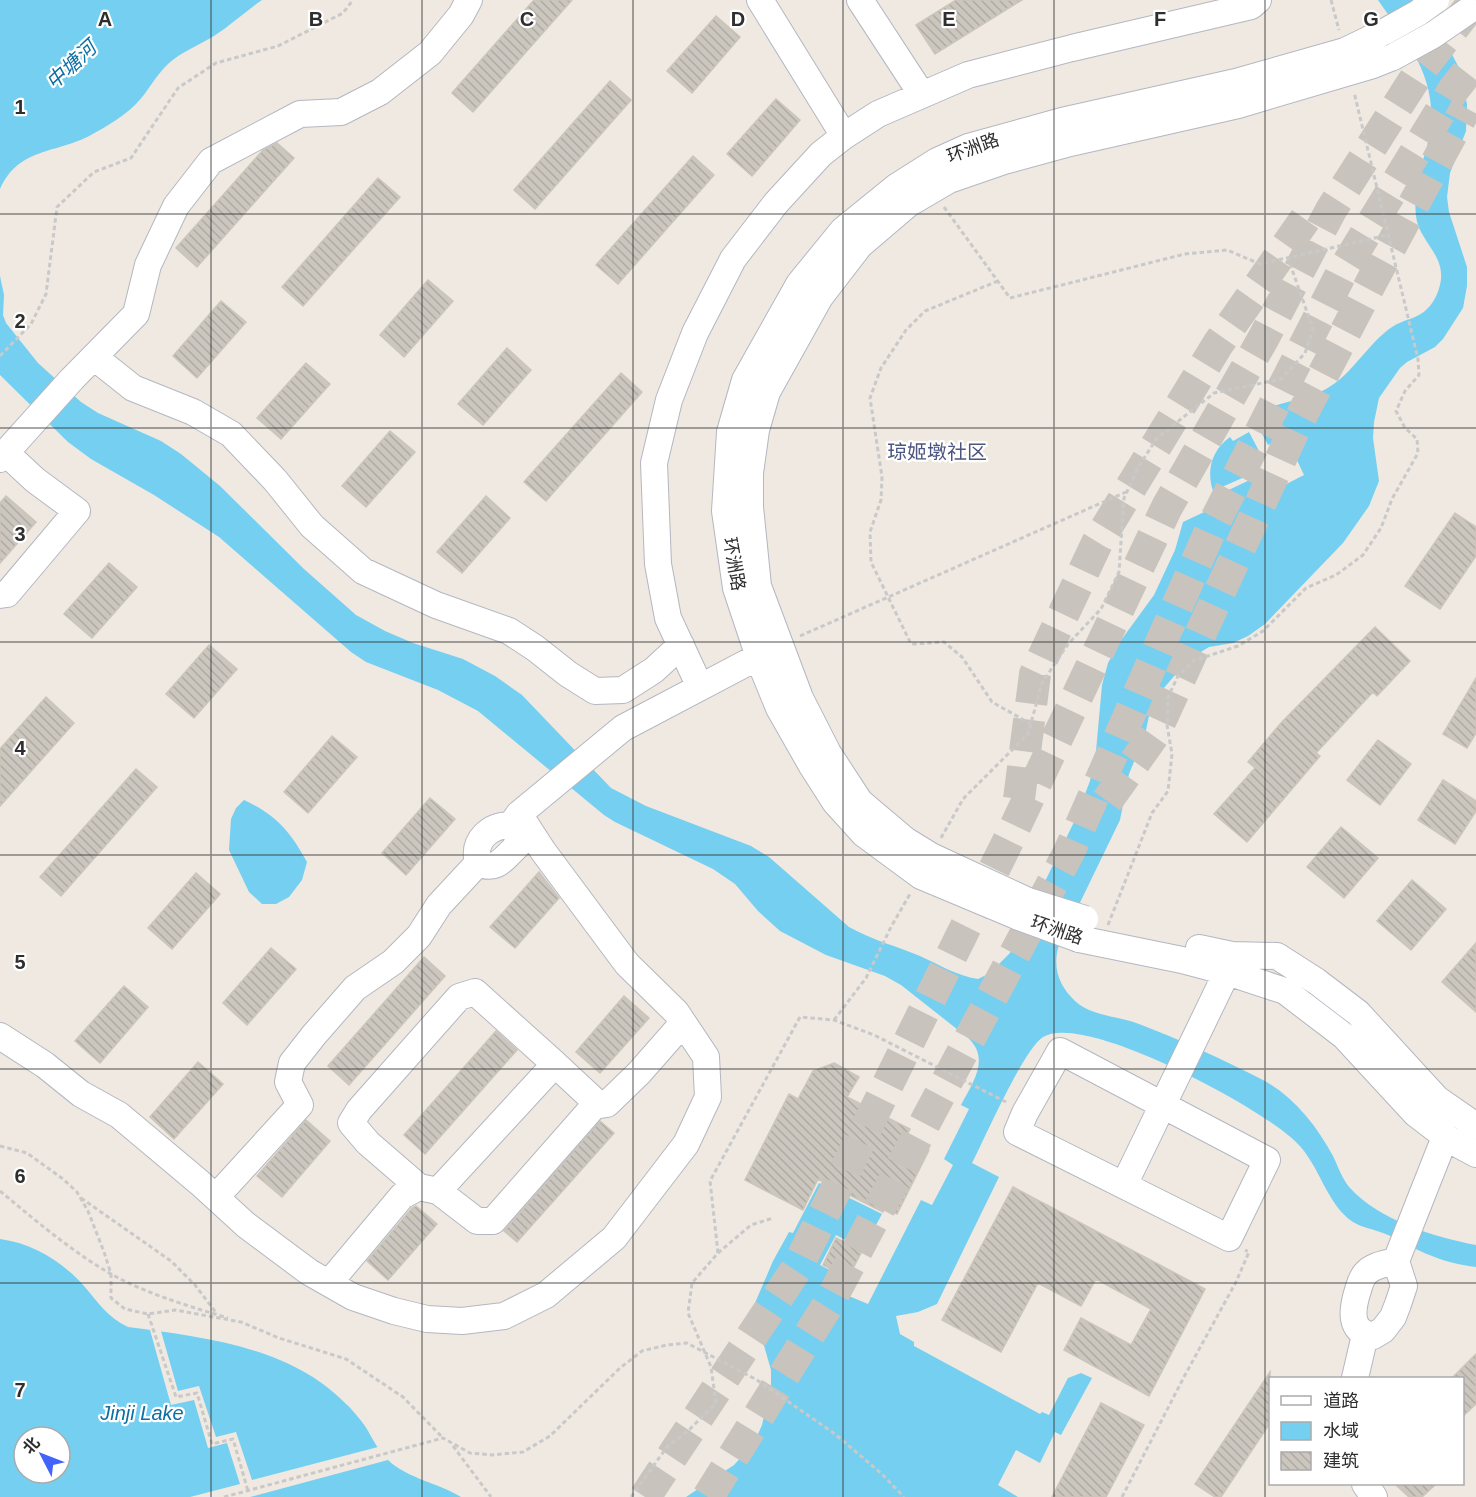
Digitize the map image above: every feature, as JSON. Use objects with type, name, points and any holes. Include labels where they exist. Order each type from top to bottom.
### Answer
[{"type":"street","points":[[0,595],[6,594],[77,511],[3,456],[136,314],[148,265],[176,207],[211,161],[300,114],[341,112],[380,92],[430,53],[461,15],[469,0]]},
{"type":"street","points":[[760,0],[844,136]]},
{"type":"street","points":[[860,0],[922,95]]},
{"type":"street","points":[[700,687],[668,618],[658,564],[654,463],[669,400],[695,333],[733,259],[776,203],[821,154],[844,136],[878,114],[968,75],[1251,6],[1258,0]]},
{"type":"street","name":"环洲路","points":[[770,650],[758,586],[750,507],[750,473],[756,430],[767,392],[820,297],[860,245],[908,204],[949,180],[974,170],[1070,143],[1238,105],[1347,61],[1384,32],[1436,0]]},
{"type":"street","name":"环洲路","points":[[1472,8],[1433,35],[1394,57],[1347,61],[1236,82],[1062,121],[968,147],[937,161],[896,187],[843,230],[799,284],[763,346],[745,381],[730,432],[725,512],[736,588],[800,698],[828,753],[860,802],[905,840],[926,866],[1024,909],[1182,960],[1229,963],[1277,956],[1316,981],[1358,1013],[1437,1099],[1476,1126]]},
{"type":"street","points":[[94,357],[133,388],[193,412],[231,434],[274,480],[312,526],[363,571],[436,605],[509,631],[595,691],[623,690],[654,670],[681,645]]},
{"type":"street","points":[[515,819],[623,728],[770,650]]},
{"type":"street","points":[[216,1197],[300,1105],[288,1082],[292,1063],[314,1035],[355,988],[393,962],[419,936],[439,906],[478,863],[487,867],[497,865],[517,846],[518,834],[515,819]]},
{"type":"street","points":[[0,1036],[45,1065],[81,1094],[119,1115],[246,1225],[309,1272],[353,1297],[427,1319],[462,1321],[504,1316],[546,1294],[614,1238],[686,1144],[708,1097],[706,1058],[676,1012],[627,964],[543,851],[515,819]]},
{"type":"street","points":[[1124,1185],[1229,963]]},
{"type":"street","name":"环洲路","points":[[1229,963],[1285,991],[1344,1036],[1416,1114],[1445,1137],[1476,1154]]},
{"type":"street","points":[[599,1106],[475,992],[459,996],[359,1110],[351,1124],[368,1143],[428,1189],[477,1221],[493,1221],[594,1106],[599,1106],[608,1104],[683,1023]]},
{"type":"street","points":[[1060,1051],[1162,1104],[1267,1160],[1230,1238],[1017,1132],[1025,1113],[1060,1051]]},
{"type":"street","points":[[329,1283],[402,1196],[428,1189],[555,1064]]},
{"type":"street","points":[[1397,1257],[1372,1268],[1364,1275],[1352,1313],[1358,1328],[1365,1335],[1373,1336],[1383,1330],[1393,1317],[1404,1286],[1397,1257],[1445,1137]]},
{"type":"street","points":[[1355,1377],[1365,1335]]},
{"type":"path","points":[[0,356],[31,324],[46,294],[57,207],[94,172],[131,158],[178,88],[216,63],[278,46],[334,18],[343,13],[353,0]]},
{"type":"path","points":[[1090,929],[1152,813],[1168,790],[1172,754],[1167,725],[1168,697],[1178,676],[1193,661],[1238,646],[1263,631],[1306,588],[1336,575],[1363,555],[1381,528],[1392,499],[1418,453],[1417,439],[1405,428],[1396,411],[1405,391],[1419,375],[1418,359],[1403,306],[1331,0]]},
{"type":"path","points":[[932,190],[1010,298],[1185,254],[1227,250],[1260,264],[1388,235]]},
{"type":"path","points":[[834,1020],[866,978],[891,927],[963,799],[1028,734],[1042,683],[1068,644],[1101,609],[1119,572],[1124,498],[1139,466],[1157,438],[1214,393],[1281,379],[1305,353],[1313,329],[1288,258]]},
{"type":"path","points":[[998,281],[926,311],[906,330],[881,368],[870,398],[882,477],[881,500],[870,532],[871,562],[911,644],[944,642],[962,657],[992,702],[1031,724]]},
{"type":"path","points":[[770,650],[1128,491]]},
{"type":"path","points":[[718,1253],[710,1180],[800,1017],[834,1020],[874,1035],[1012,1105]]},
{"type":"path","points":[[0,1146],[27,1153],[63,1179],[79,1197],[88,1211],[111,1274],[111,1298],[125,1309],[148,1314],[175,1310],[241,1322]]},
{"type":"path","points":[[0,1191],[45,1228],[111,1274],[174,1302],[241,1322],[279,1338],[346,1359],[403,1397],[443,1438],[456,1448],[491,1497]]},
{"type":"path","points":[[79,1197],[171,1261],[195,1285],[218,1315]]},
{"type":"path","points":[[631,1497],[667,1447],[689,1430],[716,1403],[711,1367],[688,1313],[692,1282],[718,1253],[751,1225],[773,1218]]},
{"type":"path","points":[[1122,1497],[1236,1282],[1249,1252],[1230,1238]]},
{"type":"path","points":[[148,1314],[176,1397],[197,1393],[212,1444],[232,1439],[248,1491]]},
{"type":"path","points":[[224,1497],[443,1438],[470,1453],[492,1455],[523,1452],[550,1436],[620,1368],[642,1351],[687,1343],[767,1387],[835,1434],[882,1474],[904,1497]]},
{"type":"water","name":"中塘河","points":[[0,0],[262,0],[214,36],[184,52],[168,64],[136,104],[120,117],[78,141],[28,158],[8,175],[0,189]]},
{"type":"water","points":[[1378,0],[1424,0],[1458,66],[1467,104],[1466,131],[1450,173],[1447,197],[1449,212],[1467,267],[1467,286],[1463,308],[1443,339],[1435,347],[1400,368],[1379,398],[1373,438],[1379,481],[1369,506],[1343,543],[1265,624],[1233,643],[1209,647],[1189,659],[1156,697],[1151,706],[1145,735],[1129,774],[1120,820],[1058,948],[1056,963],[1061,983],[1069,995],[1081,1006],[1170,1036],[1274,1087],[1294,1103],[1312,1123],[1333,1156],[1342,1177],[1362,1199],[1408,1226],[1476,1245],[1476,1267],[1437,1258],[1389,1235],[1353,1222],[1336,1205],[1311,1162],[1296,1142],[1278,1127],[1213,1087],[1133,1050],[1095,1038],[1064,1033],[1043,1037],[1035,1045],[1015,1076],[972,1163],[999,1177],[937,1304],[918,1312],[896,1316],[900,1334],[914,1342],[914,1346],[1040,1414],[1042,1412],[1049,1415],[1068,1378],[1081,1373],[1092,1378],[1061,1435],[1055,1432],[1040,1463],[1016,1450],[998,1485],[1018,1497],[686,1497],[734,1465],[754,1443],[762,1425],[771,1385],[771,1370],[756,1318],[755,1303],[773,1261],[789,1232],[793,1233],[819,1183],[882,1214],[863,1249],[836,1235],[820,1265],[847,1279],[843,1287],[846,1289],[844,1294],[868,1304],[921,1200],[932,1205],[953,1165],[944,1159],[969,1109],[961,1105],[978,1070],[978,1053],[974,1045],[901,985],[885,976],[826,955],[780,931],[758,911],[735,884],[713,869],[604,815],[478,711],[438,690],[366,662],[351,652],[219,537],[154,495],[91,459],[68,442],[0,375],[0,276],[4,295],[3,315],[6,323],[38,363],[81,402],[98,413],[161,441],[181,454],[220,486],[304,569],[356,615],[385,631],[413,643],[463,659],[495,676],[522,695],[611,788],[646,806],[751,846],[769,857],[849,927],[858,932],[920,956],[955,973],[978,979],[990,973],[1010,953],[1075,820],[1090,781],[1096,751],[1102,685],[1108,663],[1119,643],[1154,595],[1175,550],[1183,522],[1217,506],[1214,497],[1260,475],[1269,493],[1304,475],[1286,437],[1268,445],[1259,428],[1268,423],[1261,411],[1318,393],[1336,383],[1383,334],[1397,324],[1424,312],[1437,295],[1441,271],[1416,218],[1418,178],[1430,132],[1429,94],[1418,61]]},
{"type":"water","points":[[1249,432],[1259,451],[1252,455],[1258,471],[1213,491],[1210,476],[1215,454],[1230,437],[1233,441]]},
{"type":"water","points":[[244,800],[274,818],[294,841],[307,862],[302,880],[289,897],[276,904],[262,904],[249,892],[229,850],[231,819],[236,808]]},
{"type":"water","name":"Jinji Lake","points":[[0,1239],[35,1249],[57,1262],[76,1277],[109,1314],[128,1327],[214,1340],[243,1347],[297,1368],[322,1383],[347,1405],[365,1426],[388,1460],[405,1472],[461,1497],[0,1497]]},
{"type":"pier","points":[[150,1330],[161,1331],[178,1391],[199,1386],[216,1437],[236,1432],[252,1480],[378,1447],[388,1460],[250,1497],[190,1497],[240,1484],[227,1443],[208,1448],[194,1400],[171,1405]]},
{"type":"building","points":[[534,0],[572,0],[473,112],[452,93]]},
{"type":"building","points":[[956,0],[1022,0],[935,54],[916,25]]},
{"type":"building","points":[[716,16],[740,37],[692,93],[667,71]]},
{"type":"building","points":[[610,81],[631,100],[535,209],[514,190]]},
{"type":"building","points":[[776,99],[800,120],[752,176],[727,154]]},
{"type":"building","points":[[277,143],[294,158],[197,267],[176,248],[263,150]]},
{"type":"building","points":[[693,156],[714,175],[618,284],[596,265]]},
{"type":"building","points":[[378,178],[400,197],[303,306],[282,287]]},
{"type":"building","points":[[428,280],[453,301],[404,357],[380,335]]},
{"type":"building","points":[[221,301],[246,322],[197,378],[173,356]]},
{"type":"building","points":[[507,348],[531,370],[483,425],[458,404]]},
{"type":"building","points":[[306,363],[330,384],[281,439],[257,418]]},
{"type":"building","points":[[621,373],[642,392],[546,501],[524,482]]},
{"type":"building","points":[[390,431],[415,452],[366,507],[342,486]]},
{"type":"building","points":[[6,496],[36,522],[0,563],[0,503]]},
{"type":"building","points":[[486,496],[510,518],[462,573],[437,552]]},
{"type":"building","points":[[1455,513],[1476,527],[1476,556],[1440,609],[1405,586]]},
{"type":"building","points":[[109,563],[137,587],[92,638],[64,614]]},
{"type":"building","points":[[1375,627],[1410,661],[1377,696],[1373,692],[1316,753],[1320,756],[1247,842],[1214,814],[1255,768],[1248,762],[1281,723]]},
{"type":"building","points":[[209,645],[237,669],[194,718],[166,694]]},
{"type":"building","points":[[1476,678],[1476,733],[1467,748],[1443,734]]},
{"type":"building","points":[[46,697],[74,723],[0,806],[0,749]]},
{"type":"building","points":[[332,736],[357,757],[308,813],[284,792]]},
{"type":"building","points":[[1378,740],[1411,764],[1380,805],[1347,780]]},
{"type":"building","points":[[136,769],[157,787],[61,896],[40,877]]},
{"type":"building","points":[[1443,780],[1476,801],[1476,811],[1455,844],[1418,820]]},
{"type":"building","points":[[430,798],[455,819],[406,875],[382,853]]},
{"type":"building","points":[[1341,827],[1378,858],[1344,898],[1307,867]]},
{"type":"building","points":[[539,872],[559,898],[515,948],[490,927]]},
{"type":"building","points":[[196,873],[220,894],[172,949],[148,928]]},
{"type":"building","points":[[1412,880],[1446,909],[1411,950],[1377,921]]},
{"type":"building","points":[[1476,943],[1476,1012],[1442,982]]},
{"type":"building","points":[[271,948],[296,969],[247,1025],[223,1003]]},
{"type":"building","points":[[424,957],[445,976],[349,1085],[328,1066]]},
{"type":"building","points":[[124,986],[148,1007],[100,1063],[75,1041]]},
{"type":"building","points":[[624,996],[649,1018],[600,1073],[576,1052]]},
{"type":"building","points":[[496,1031],[517,1050],[425,1154],[404,1135]]},
{"type":"building","points":[[198,1062],[223,1084],[174,1139],[150,1117]]},
{"type":"building","points":[[834,1063],[859,1077],[847,1097],[910,1129],[905,1138],[929,1150],[897,1214],[885,1208],[883,1212],[818,1179],[803,1210],[745,1180],[789,1094],[798,1099],[813,1071]]},
{"type":"building","points":[[306,1120],[330,1141],[282,1197],[257,1176]]},
{"type":"building","points":[[600,1121],[614,1133],[517,1242],[504,1231]]},
{"type":"building","points":[[1013,1187],[1205,1289],[1149,1396],[1064,1350],[1081,1318],[1131,1345],[1151,1309],[1096,1279],[1081,1306],[1038,1283],[1001,1352],[942,1320]]},
{"type":"building","points":[[416,1206],[437,1224],[388,1280],[367,1261]]},
{"type":"building","points":[[836,1238],[862,1251],[848,1278],[823,1265]]},
{"type":"building","points":[[1476,1354],[1476,1404],[1464,1415],[1464,1377],[1453,1377]]},
{"type":"building","points":[[1270,1372],[1269,1425],[1221,1497],[1215,1497],[1195,1484]]},
{"type":"building","points":[[1101,1403],[1144,1425],[1106,1497],[1052,1497]]},
{"type":"building","points":[[1396,1485],[1435,1485],[1422,1497],[1409,1497]]},
{"type":"tunnel","points":[[645,1497],[797,1268],[1015,827],[1167,507],[1263,339],[1331,210],[1419,72],[1475,0]]},
{"type":"tunnel","points":[[708,1497],[829,1303],[1069,852],[1211,529],[1341,274],[1454,89],[1476,61]]},
{"type":"tunnel","points":[[1107,801],[1154,735],[1295,428],[1466,108]]},
{"type":"tunnel","points":[[1019,799],[1035,674],[1097,543],[1218,344],[1313,208]]},
{"type":"district","name":"琼姬墩社区","points":[[937,452]]}]
